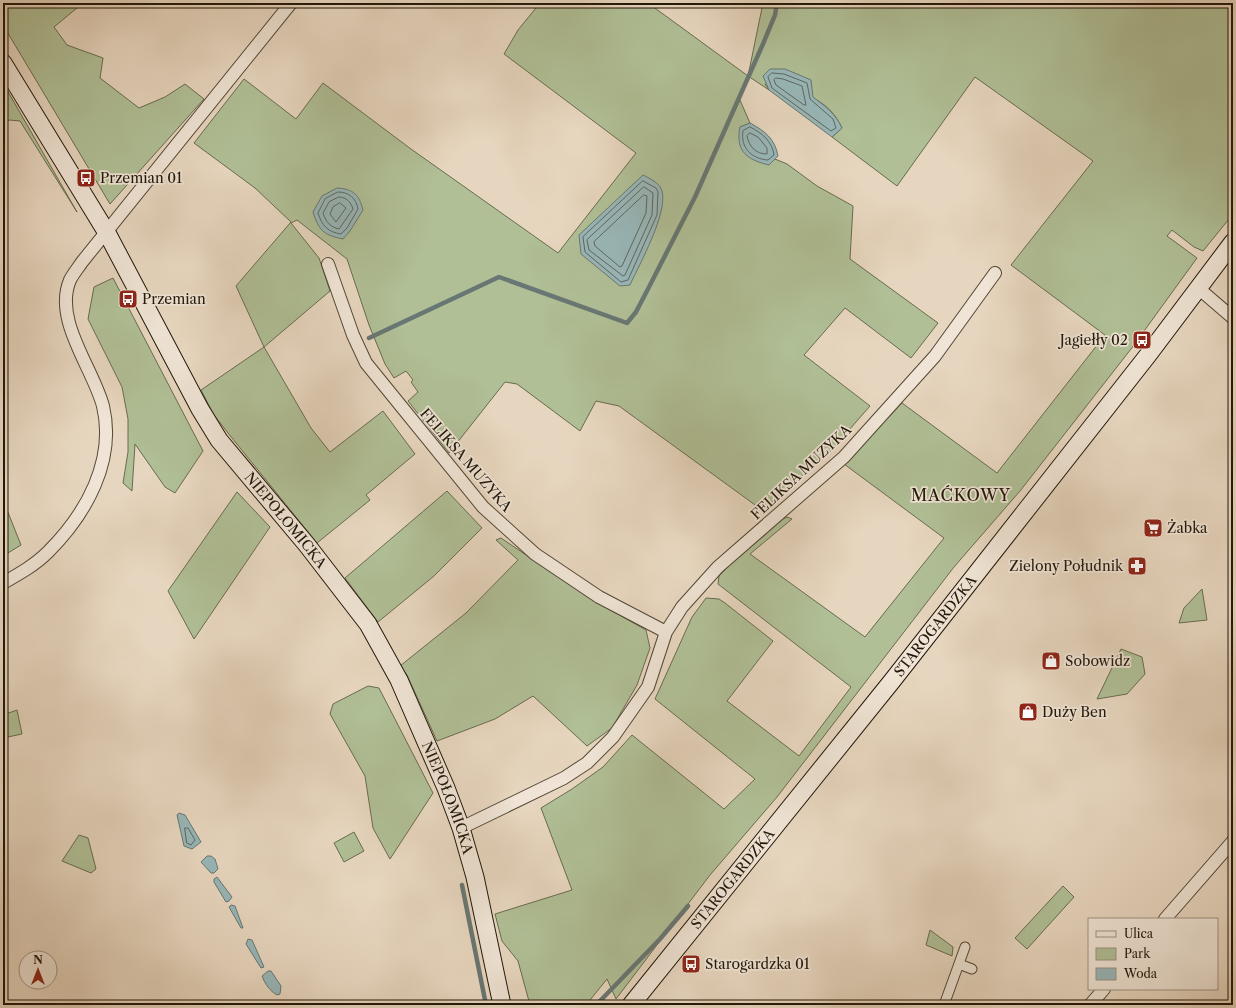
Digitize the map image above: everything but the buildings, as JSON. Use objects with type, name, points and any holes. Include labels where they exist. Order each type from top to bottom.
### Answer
[{"type":"main road","name":"NIEPOŁOMICKA","points":[[3,63],[107,233],[200,409],[219,440],[307,545],[368,624],[404,689],[446,788],[461,828],[475,877],[502,1005]]},
{"type":"main road","name":"STAROGARDZKA","points":[[631,1005],[892,681],[1148,355],[1197,287],[1233,242]]},
{"type":"street","points":[[3,583],[24,571],[48,553],[82,512],[93,491],[105,449],[106,428],[103,407],[96,384],[78,349],[68,317],[66,298],[70,280],[82,262],[107,233],[291,3]]},
{"type":"street","name":"FELIKSA MUZYKA","points":[[328,264],[366,363],[483,507],[535,554],[599,597],[666,632]]},
{"type":"street","name":"FELIKSA MUZYKA","points":[[461,828],[564,778],[587,762],[613,737],[648,687],[666,632],[682,607],[718,567],[844,457],[935,356],[995,273]]},
{"type":"street","points":[[1197,287],[1233,318]]},
{"type":"street","points":[[1166,918],[1233,841]]},
{"type":"street","points":[[944,1005],[965,947]]},
{"type":"street","points":[[959,964],[972,969]]},
{"type":"street","points":[[1090,1005],[1103,990]]},
{"type":"green space","points":[[3,3],[83,3],[54,27],[67,45],[103,58],[100,78],[139,108],[165,97],[185,84],[204,99],[110,204],[3,25]]},
{"type":"green space","points":[[540,3],[648,3],[748,76],[739,98],[750,123],[740,127],[769,165],[775,159],[787,164],[817,186],[853,206],[850,259],[938,323],[911,358],[845,308],[804,355],[870,406],[828,454],[762,510],[619,406],[596,401],[580,431],[517,384],[505,382],[449,453],[408,401],[418,392],[411,382],[413,380],[406,371],[394,378],[385,364],[369,325],[347,259],[297,220],[291,223],[319,258],[330,291],[264,347],[236,286],[291,222],[255,188],[194,143],[244,79],[296,119],[323,83],[411,149],[558,253],[636,153],[504,54],[518,30]]},
{"type":"green space","points":[[763,3],[1233,3],[1233,214],[1203,251],[1194,247],[1172,230],[1167,236],[1197,258],[1131,349],[1020,491],[954,567],[777,797],[710,875],[616,999],[607,979],[586,1005],[530,1005],[518,961],[502,941],[495,914],[572,890],[541,808],[572,789],[603,767],[632,735],[724,809],[755,779],[655,699],[692,617],[706,598],[719,599],[773,641],[727,701],[799,756],[851,687],[718,584],[719,576],[745,550],[783,519],[787,517],[792,519],[750,554],[865,637],[944,538],[844,464],[902,403],[997,473],[1105,335],[1011,265],[1093,161],[975,77],[897,186],[832,137],[842,128],[836,117],[828,108],[810,97],[765,84],[769,90],[748,76]]},
{"type":"green space","points":[[3,83],[77,212],[20,121],[9,120],[3,124]]},
{"type":"green space","points":[[113,278],[203,451],[175,493],[165,487],[135,444],[132,491],[123,483],[128,452],[128,419],[122,387],[88,319],[94,287]]},
{"type":"green space","points":[[264,347],[311,428],[330,452],[383,411],[415,454],[366,495],[370,500],[317,543],[214,415],[201,390]]},
{"type":"green space","points":[[447,491],[482,528],[434,576],[378,622],[345,578]]},
{"type":"green space","points":[[237,492],[270,527],[194,639],[168,591]]},
{"type":"green space","points":[[3,500],[21,545],[3,556]]},
{"type":"green space","points":[[501,538],[591,599],[646,630],[650,648],[637,685],[612,728],[587,746],[533,696],[495,719],[437,741],[407,675],[400,666],[466,613],[518,560],[496,540]]},
{"type":"green space","points":[[1202,589],[1207,620],[1179,623],[1184,608]]},
{"type":"green space","points":[[1121,649],[1142,657],[1145,674],[1127,694],[1097,699]]},
{"type":"green space","points":[[368,686],[379,688],[433,793],[390,859],[373,828],[365,776],[330,714],[333,704]]},
{"type":"green space","points":[[17,710],[22,734],[3,738],[3,715]]},
{"type":"green space","points":[[354,832],[364,851],[344,862],[334,843]]},
{"type":"green space","points":[[79,835],[88,838],[96,869],[91,873],[62,861]]},
{"type":"green space","points":[[1063,886],[1074,897],[1027,949],[1015,938]]},
{"type":"green space","points":[[930,930],[953,947],[952,956],[926,945]]},
{"type":"water","points":[[770,69],[785,69],[811,80],[813,97],[833,114],[842,128],[832,137],[769,90],[763,76]]},
{"type":"water","points":[[750,123],[765,132],[772,140],[777,150],[778,156],[769,165],[749,157],[741,149],[739,143],[740,127]]},
{"type":"water","points":[[643,175],[654,181],[661,188],[663,200],[661,212],[652,238],[630,285],[620,286],[581,254],[579,235]]},
{"type":"water","points":[[337,188],[352,191],[360,200],[363,210],[350,231],[343,239],[331,236],[323,231],[320,228],[313,212],[322,196]]},
{"type":"water","points":[[179,813],[185,815],[201,842],[192,849],[184,846],[177,815]]},
{"type":"water","points":[[207,856],[211,856],[215,859],[218,869],[214,873],[211,873],[201,862]]},
{"type":"water","points":[[217,877],[232,897],[229,901],[226,902],[214,882],[214,879]]},
{"type":"water","points":[[231,905],[235,906],[243,928],[241,928],[229,907]]},
{"type":"water","points":[[248,939],[252,940],[264,967],[261,968],[246,944]]},
{"type":"water","points":[[268,971],[271,971],[281,986],[280,994],[277,995],[274,993],[265,982],[262,976]]},
{"type":"waterway","points":[[369,338],[499,277],[627,323],[636,312],[695,197],[763,44],[775,15],[777,3]]},
{"type":"waterway","points":[[462,885],[486,1005]]},
{"type":"waterway","points":[[600,1001],[660,939],[688,906]]},
{"type":"place","name":"Przemian 01","points":[[86,178]]},
{"type":"place","name":"Przemian","points":[[128,299]]},
{"type":"place","name":"Jagiełły 02","points":[[1142,340]]},
{"type":"place","name":"Żabka","points":[[1153,528]]},
{"type":"place","name":"Zielony Południk","points":[[1137,566]]},
{"type":"place","name":"Sobowidz","points":[[1051,661]]},
{"type":"place","name":"Duży Ben","points":[[1028,712]]},
{"type":"place","name":"Starogardzka 01","points":[[691,964]]},
{"type":"district","name":"MAĆKOWY","points":[[961,495]]}]
